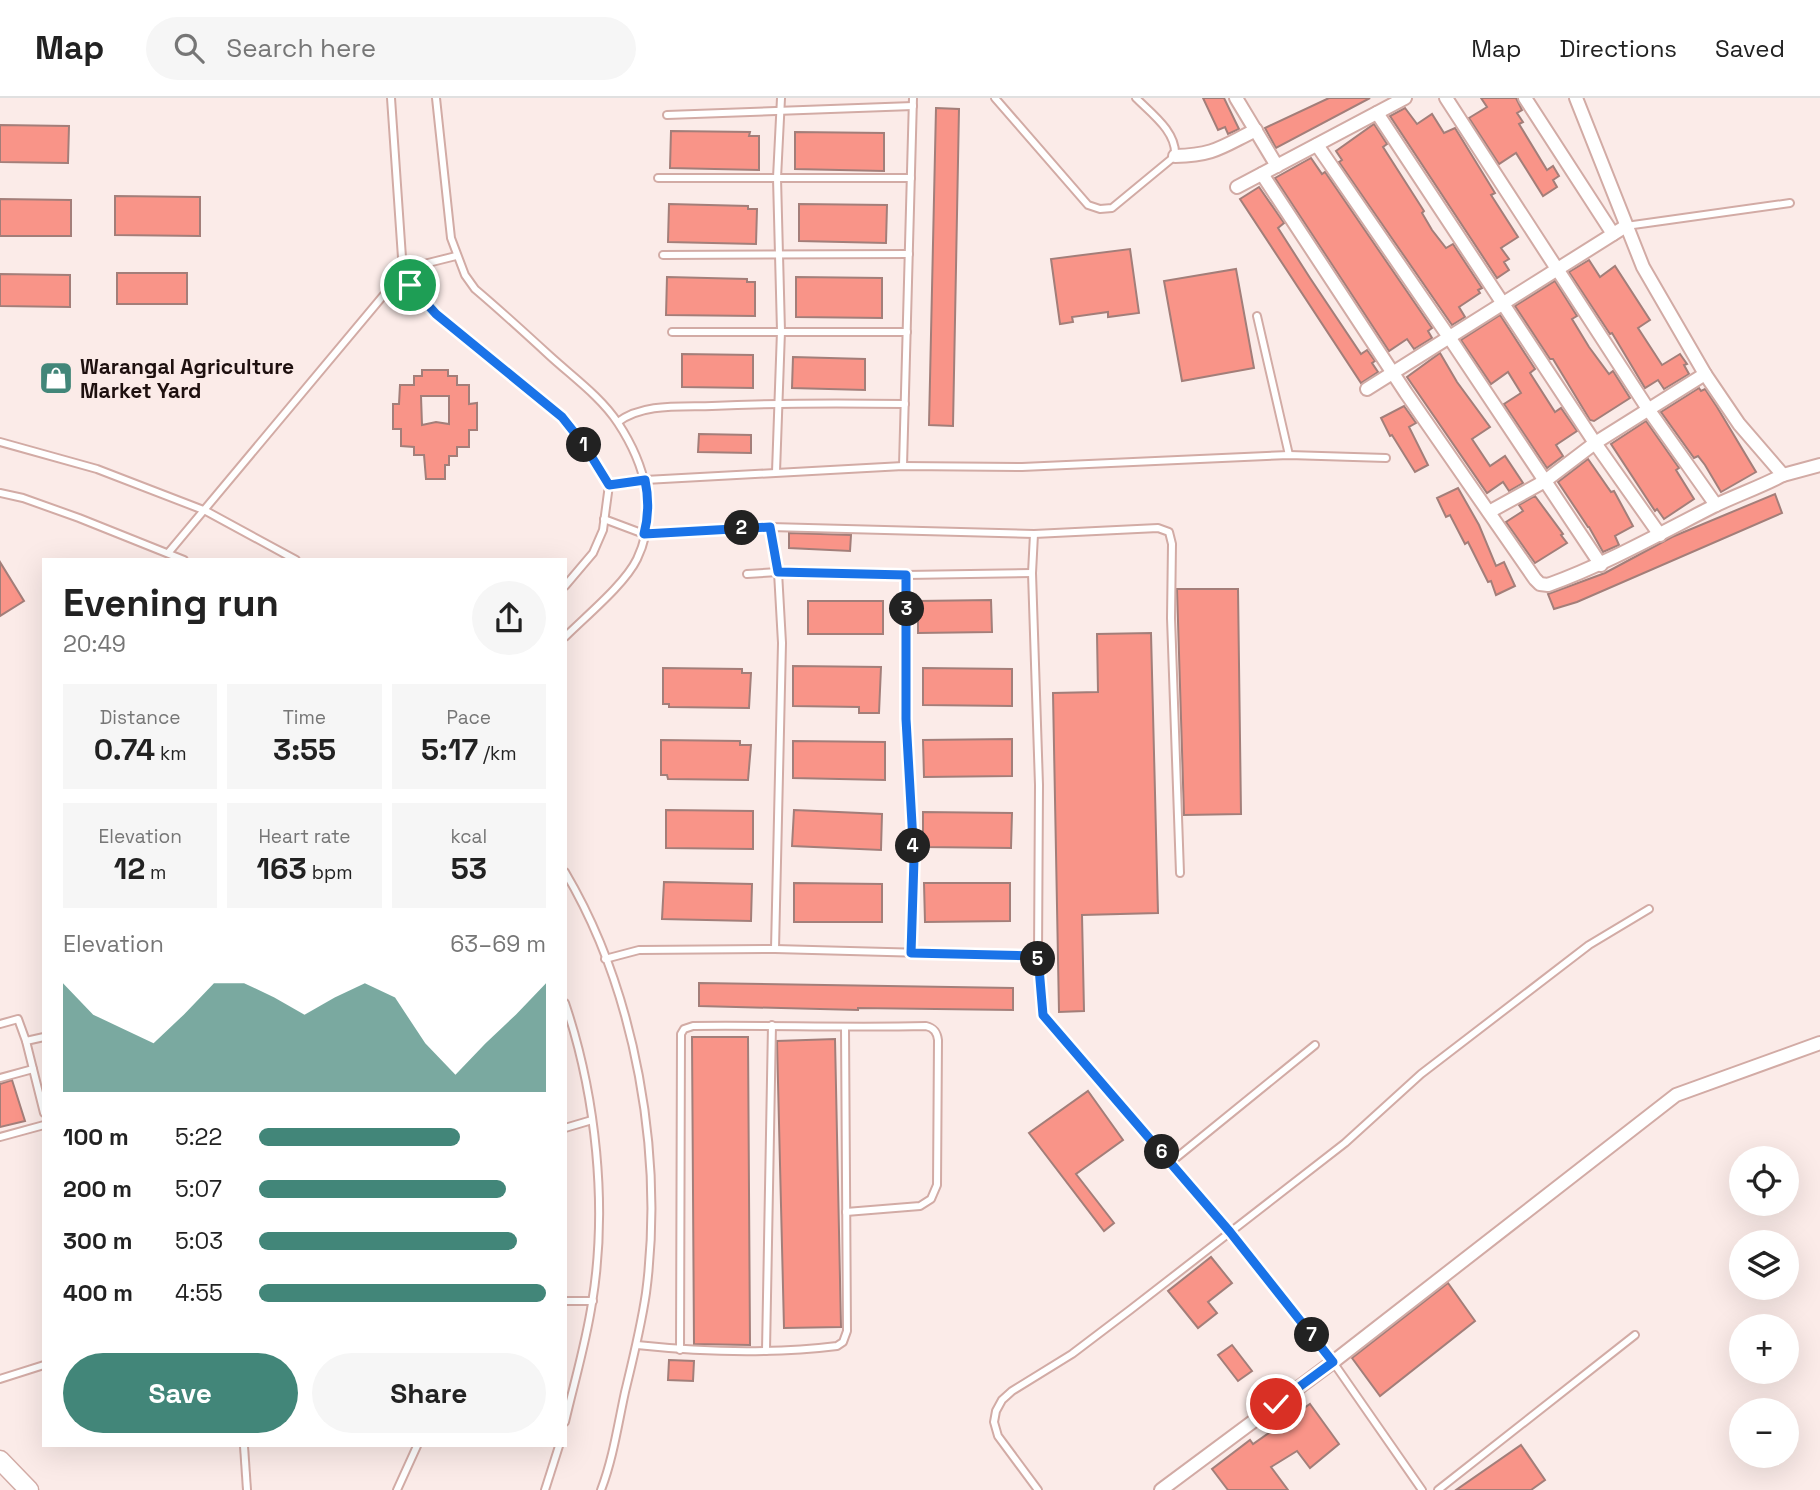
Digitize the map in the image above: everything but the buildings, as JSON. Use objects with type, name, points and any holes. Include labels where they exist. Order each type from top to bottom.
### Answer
[{"type":"main road","points":[[0,1460],[29,1490]]},
{"type":"street","points":[[1236,98],[1277,166]]},
{"type":"street","points":[[1237,187],[1405,98]]},
{"type":"street","points":[[1446,98],[1648,409],[1716,505]]},
{"type":"street","points":[[1525,98],[1613,234]]},
{"type":"street","points":[[1576,98],[1643,267],[1705,374],[1739,424],[1783,475]]},
{"type":"street","points":[[1377,113],[1595,443],[1660,535]]},
{"type":"street","points":[[1175,156],[1202,155],[1228,147],[1256,130]]},
{"type":"street","points":[[1317,145],[1601,565]]},
{"type":"street","points":[[1262,174],[1393,372],[1539,584],[1548,585],[1601,565],[1716,505],[1783,475],[1820,465]]},
{"type":"street","points":[[1367,389],[1626,226]]},
{"type":"street","points":[[1489,512],[1545,481],[1595,443],[1705,374]]},
{"type":"street","points":[[1161,1490],[1333,1362],[1676,1095],[1820,1043]]},
{"type":"lane","points":[[391,98],[404,272],[421,299],[436,314],[562,417],[585,446],[609,485],[604,519],[593,553],[567,584]]},
{"type":"lane","points":[[436,98],[452,238],[456,256],[465,275],[475,289],[582,385],[618,422],[645,480],[648,517],[638,557],[628,573],[567,635]]},
{"type":"lane","points":[[776,472],[781,331],[778,178],[781,98]]},
{"type":"lane","points":[[995,98],[1088,205],[1100,209],[1112,208],[1175,156],[1176,145],[1172,136],[1136,98]]},
{"type":"lane","points":[[667,115],[913,102],[903,466]]},
{"type":"lane","points":[[658,178],[911,178]]},
{"type":"lane","points":[[1626,226],[1790,203]]},
{"type":"lane","points":[[663,255],[909,254]]},
{"type":"lane","points":[[169,552],[404,272],[428,262],[456,256]]},
{"type":"lane","points":[[1257,316],[1289,455]]},
{"type":"lane","points":[[672,332],[908,332]]},
{"type":"lane","points":[[618,422],[637,412],[649,410],[779,402],[905,404]]},
{"type":"lane","points":[[0,442],[97,469],[206,511],[292,558]]},
{"type":"lane","points":[[609,485],[645,480],[903,466],[1022,467],[1289,455],[1386,458]]},
{"type":"lane","points":[[0,493],[23,498],[180,558]]},
{"type":"lane","points":[[604,519],[644,534],[770,527],[1034,534],[1158,528],[1169,532],[1180,873]]},
{"type":"lane","points":[[770,527],[778,572],[782,643],[775,949]]},
{"type":"lane","points":[[1034,534],[1032,573],[1039,720],[1038,956],[1043,1015],[1230,1232],[1333,1362],[1422,1490]]},
{"type":"lane","points":[[747,574],[1032,573]]},
{"type":"lane","points":[[906,575],[906,719],[914,859],[911,953]]},
{"type":"lane","points":[[567,875],[582,901],[605,959],[630,1036],[647,1131],[651,1198],[646,1292],[637,1345],[601,1490]]},
{"type":"lane","points":[[1038,1490],[998,1436],[994,1422],[1002,1400],[1072,1354],[1345,1143],[1432,1066],[1589,945],[1649,909]]},
{"type":"lane","points":[[605,959],[639,950],[775,949],[1038,956]]},
{"type":"lane","points":[[567,1009],[579,1048],[592,1120],[599,1198],[593,1301],[567,1413]]},
{"type":"lane","points":[[0,1024],[18,1019],[42,1105]]},
{"type":"lane","points":[[680,1350],[681,1034],[684,1029],[693,1026],[772,1025],[932,1028],[938,1040],[937,1185],[930,1199],[920,1206],[846,1212]]},
{"type":"lane","points":[[766,1351],[772,1025]]},
{"type":"lane","points":[[637,1345],[680,1350],[766,1351],[837,1346],[846,1337],[845,1028]]},
{"type":"lane","points":[[26,1041],[42,1037]]},
{"type":"lane","points":[[1171,1162],[1315,1045]]},
{"type":"lane","points":[[0,1078],[33,1069]]},
{"type":"lane","points":[[567,1127],[592,1120]]},
{"type":"lane","points":[[0,1137],[42,1126]]},
{"type":"lane","points":[[567,1301],[593,1301]]},
{"type":"lane","points":[[1438,1490],[1635,1335]]},
{"type":"lane","points":[[0,1379],[42,1366]]},
{"type":"lane","points":[[244,1447],[247,1490]]},
{"type":"lane","points":[[397,1490],[417,1447]]},
{"type":"lane","points":[[545,1490],[559,1447]]},
{"type":"place","name":"Warangal Agriculture Market Yard","points":[[56,378]]},
{"type":"route","points":[[410,285],[436,314],[562,417],[585,446],[609,485],[645,480],[648,517],[644,534],[770,527],[778,572],[906,575],[906,719],[914,859],[911,953],[1038,956],[1043,1015],[1230,1232],[1333,1362],[1276,1404]]}]
